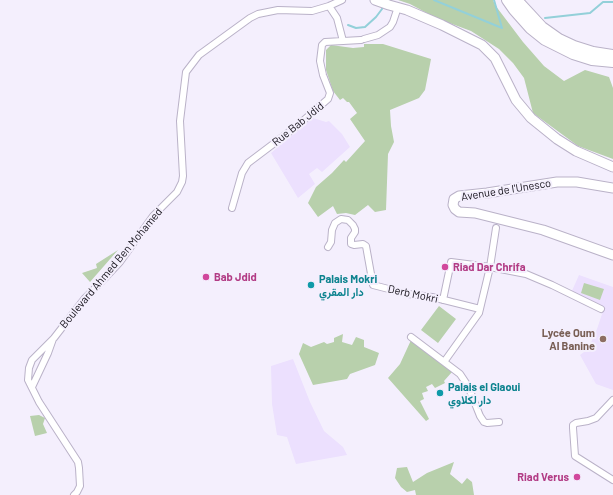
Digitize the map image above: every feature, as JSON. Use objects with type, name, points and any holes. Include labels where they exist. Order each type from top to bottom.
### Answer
[{"type":"main road","points":[[376,0],[396,4],[442,25],[482,46],[495,58],[516,100],[531,118],[557,139],[576,151],[613,167]]},
{"type":"main road","points":[[507,0],[530,28],[545,40],[573,54],[592,60],[613,62]]},
{"type":"main road","points":[[517,0],[542,27],[559,39],[593,52],[613,55]]},
{"type":"main road","name":"Avenue de l'Unesco","points":[[613,188],[577,182],[557,182],[487,194],[459,196],[453,202],[453,207],[459,212],[475,213],[497,224],[544,230],[613,255]]},
{"type":"street","name":"Boulevard Ahmed Ben Mohamed","points":[[54,338],[85,298],[120,262],[146,225],[173,197],[179,187],[183,176],[180,121],[185,75],[193,62],[199,55],[250,18],[258,14],[278,10],[312,11],[342,0]]},
{"type":"street","name":"Rue Bab Jdid","points":[[232,208],[242,173],[248,163],[297,126],[328,99],[330,93],[323,75],[320,61],[322,45],[325,42],[362,40],[378,35],[390,27],[393,22],[396,4]]},
{"type":"street","points":[[329,6],[337,18],[344,41]]},
{"type":"street","name":"Derb Mokri","points":[[328,247],[331,242],[332,230],[335,223],[341,219],[348,220],[355,229],[355,232],[351,238],[351,244],[363,244],[366,246],[373,285],[408,294],[432,297],[480,309]]},
{"type":"street","points":[[444,362],[480,309],[490,267],[497,224]]},
{"type":"street","points":[[443,300],[451,262],[490,267],[526,274],[601,309]]},
{"type":"street","points":[[411,337],[460,374],[468,386],[483,421],[487,423],[499,422]]},
{"type":"street","points":[[54,338],[42,349],[32,362],[28,376],[32,387],[51,421],[78,462],[80,468],[80,486],[74,495]]},
{"type":"street","points":[[32,387],[54,338]]},
{"type":"street","points":[[32,362],[40,360],[42,367]]},
{"type":"street","points":[[32,362],[34,370],[42,367]]},
{"type":"street","points":[[613,400],[596,418],[588,422],[576,423],[573,425],[573,428],[575,456],[613,480]]},
{"type":"shaded area","points":[[313,118],[326,122],[329,121],[342,134],[350,147],[322,172],[317,168],[309,174],[315,184],[298,198],[271,153]]},
{"type":"shaded area","name":"Lycée Oum Al Banine","points":[[579,275],[613,287],[613,390],[596,384],[580,355],[588,349],[604,308],[571,293]]},
{"type":"shaded area","points":[[293,359],[310,402],[324,431],[343,447],[347,455],[296,464],[287,437],[277,435],[272,404],[271,366]]},
{"type":"green space","points":[[398,0],[493,0],[495,5],[523,42],[544,66],[564,81],[585,70],[609,77],[613,88],[613,159],[578,146],[533,113],[524,78],[513,63],[499,49],[471,31],[436,18],[410,4]]},
{"type":"green space","points":[[364,44],[383,44],[431,59],[425,90],[419,98],[390,110],[394,142],[388,154],[386,210],[375,212],[368,205],[355,215],[346,213],[337,214],[333,206],[318,217],[308,203],[316,187],[344,160],[346,162],[365,141],[350,119],[357,113],[349,102],[343,98],[340,100],[333,91],[326,70],[326,50],[331,45],[353,48],[364,47]]},
{"type":"green space","points":[[118,250],[90,282],[82,273],[97,268],[96,264]]},
{"type":"green space","points":[[584,283],[604,289],[600,300],[581,293]]},
{"type":"green space","points":[[439,306],[456,319],[438,343],[421,330]]},
{"type":"green space","points":[[343,334],[342,342],[352,345],[356,337],[364,340],[364,347],[379,353],[375,365],[350,374],[347,379],[313,385],[299,354],[303,343],[311,347],[324,342],[327,344],[334,342],[334,338]]},
{"type":"green space","points":[[412,338],[452,372],[444,381],[445,383],[435,388],[432,384],[426,387],[428,391],[422,393],[424,399],[420,401],[429,419],[426,421],[388,378],[400,364]]},
{"type":"green space","points":[[39,415],[45,418],[43,424],[47,433],[35,436],[30,416]]},
{"type":"green space","points":[[454,462],[450,474],[462,484],[467,478],[472,482],[474,495],[416,495],[415,490],[407,492],[401,487],[395,478],[397,468],[407,467],[413,482],[427,473]]},
{"type":"waterway","points":[[434,0],[502,28]]},
{"type":"waterway","points":[[494,0],[502,28]]},
{"type":"waterway","points":[[545,18],[590,13],[603,2],[613,2]]},
{"type":"waterway","points":[[348,25],[356,28],[365,27],[376,17],[383,5]]},
{"type":"place","name":"Riad Dar Chrifa","points":[[445,267]]},
{"type":"place","name":"Bab Jdid","points":[[206,277]]},
{"type":"place","name":"Palais Mokri دار المقري","points":[[311,285]]},
{"type":"place","name":"Lycée Oum Al Banine","points":[[603,339]]},
{"type":"place","name":"Palais el Glaoui دار لكلاوي","points":[[440,393]]},
{"type":"place","name":"Riad Verus","points":[[577,477]]}]
